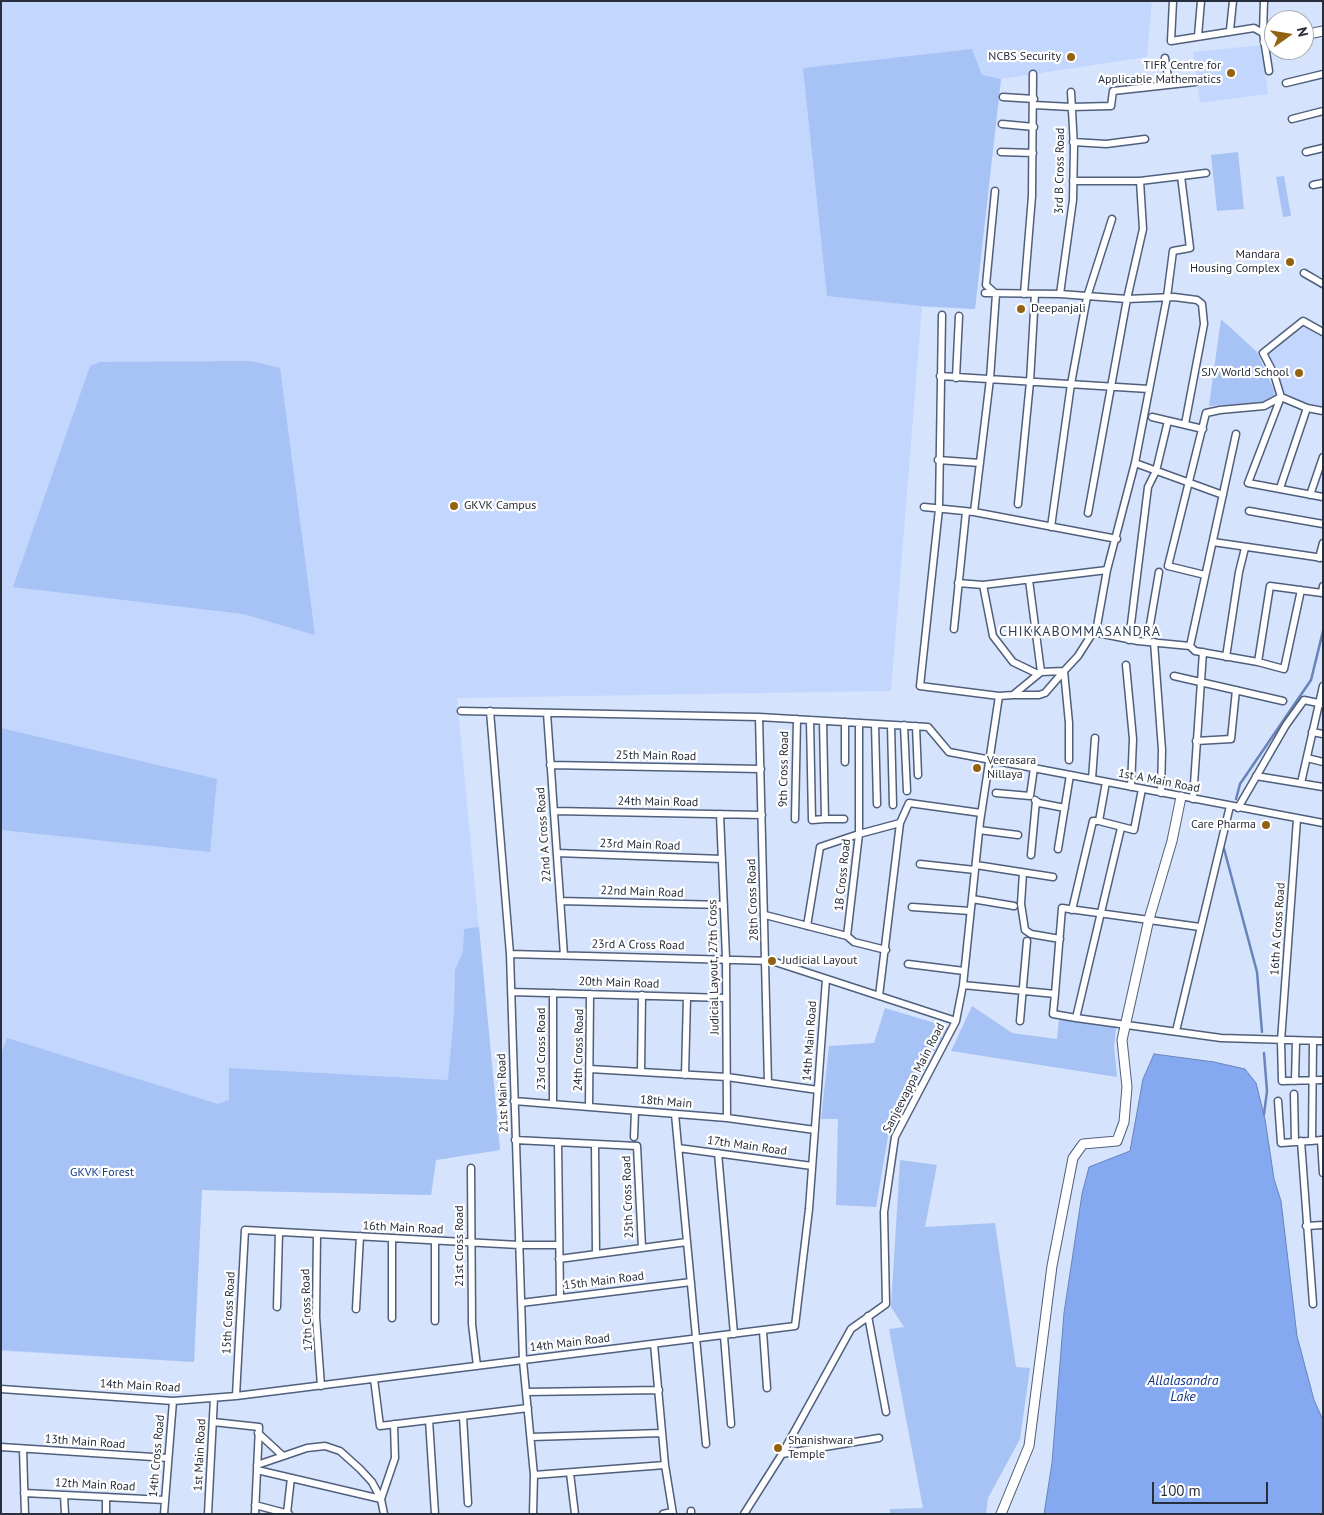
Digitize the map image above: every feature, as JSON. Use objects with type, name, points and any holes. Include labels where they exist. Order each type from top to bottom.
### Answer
[{"type":"street","points":[[1173,1],[1171,41],[1230,30],[1254,28],[1264,36]]},
{"type":"street","points":[[1198,36],[1201,1]]},
{"type":"street","points":[[1230,30],[1233,1]]},
{"type":"street","points":[[1165,58],[1169,84]]},
{"type":"street","points":[[1268,60],[1269,71]]},
{"type":"street","points":[[1024,294],[1033,153],[1033,74]]},
{"type":"street","points":[[1286,83],[1323,74]]},
{"type":"street","points":[[1003,98],[1071,107],[1111,106],[1112,91],[1195,82]]},
{"type":"street","name":"3rd B Cross Road","points":[[1060,294],[1073,181],[1070,92]]},
{"type":"street","points":[[1292,118],[1323,112]]},
{"type":"street","points":[[1002,124],[1034,127]]},
{"type":"street","points":[[1073,142],[1106,144],[1145,140]]},
{"type":"street","points":[[1306,152],[1323,148]]},
{"type":"street","points":[[1001,152],[1033,153]]},
{"type":"street","points":[[1073,181],[1140,181],[1206,173]]},
{"type":"street","points":[[942,315],[938,460],[939,509],[920,686],[999,696],[1040,695],[1045,693],[1078,656],[1096,626],[1135,463],[1167,297],[1173,251],[1190,248],[1181,176]]},
{"type":"street","points":[[1088,512],[1110,386],[1143,229],[1140,181]]},
{"type":"street","points":[[1314,184],[1323,183]]},
{"type":"street","points":[[995,191],[986,285],[996,294]]},
{"type":"street","points":[[1051,527],[1087,297],[1112,219]]},
{"type":"street","points":[[1304,274],[1323,284]]},
{"type":"street","points":[[986,293],[1060,294],[1127,299],[1167,297],[1197,300],[1202,304],[1204,324],[1185,424]]},
{"type":"street","points":[[974,512],[990,379],[996,294]]},
{"type":"street","points":[[1018,504],[1030,382],[1035,294]]},
{"type":"street","points":[[956,378],[959,316]]},
{"type":"street","points":[[1323,332],[1303,321],[1263,353],[1274,374],[1281,398],[1248,483],[1323,497]]},
{"type":"street","points":[[940,376],[1149,389]]},
{"type":"street","points":[[1205,575],[1168,566],[1206,413],[1264,406],[1281,398],[1307,408],[1323,411]]},
{"type":"street","points":[[1280,488],[1307,408]]},
{"type":"street","points":[[1152,417],[1203,429]]},
{"type":"street","points":[[1129,640],[1148,487],[1156,471],[1168,420]]},
{"type":"street","points":[[1190,646],[1236,434]]},
{"type":"street","points":[[1310,494],[1323,457]]},
{"type":"street","points":[[938,460],[980,463]]},
{"type":"street","points":[[1135,463],[1223,495]]},
{"type":"street","points":[[924,507],[974,512],[1117,538]]},
{"type":"street","points":[[1249,511],[1323,524]]},
{"type":"street","points":[[954,629],[966,512]]},
{"type":"street","points":[[1213,542],[1321,558],[1323,543]]},
{"type":"street","points":[[1226,657],[1239,572],[1245,548]]},
{"type":"street","points":[[958,583],[983,585],[1108,570]]},
{"type":"street","points":[[1147,642],[1159,572]]},
{"type":"street","points":[[1029,580],[1040,673]]},
{"type":"street","points":[[983,585],[993,636],[1013,662],[1040,673],[1064,671]]},
{"type":"street","points":[[1258,662],[1270,586],[1322,594],[1323,586]]},
{"type":"street","points":[[1093,632],[1129,640],[1190,646],[1203,652],[1258,662],[1284,669],[1301,590]]},
{"type":"street","points":[[1154,642],[1162,750],[1161,793]]},
{"type":"street","points":[[1193,799],[1203,652]]},
{"type":"street","points":[[1126,665],[1133,739],[1131,787]]},
{"type":"street","points":[[1064,671],[1069,723],[1069,760]]},
{"type":"street","points":[[1013,695],[1040,673]]},
{"type":"street","points":[[1174,676],[1283,700]]},
{"type":"street","points":[[1301,783],[1323,686]]},
{"type":"street","points":[[1196,741],[1231,739],[1236,690]]},
{"type":"street","name":"Sanjeevappa Main Road","points":[[744,1514],[782,1454],[851,1329],[886,1304],[884,1212],[895,1136],[956,1021],[963,985],[979,830],[999,696]]},
{"type":"street","points":[[1238,808],[1304,700],[1320,703]]},
{"type":"street","points":[[461,711],[759,717],[916,726],[918,775]]},
{"type":"street","name":"21st Main Road","points":[[490,712],[510,954],[518,1246],[523,1361],[534,1475],[533,1514]]},
{"type":"street","name":"22nd A Cross Road","points":[[546,713],[564,955]]},
{"type":"street","name":"28th Cross Road","points":[[759,717],[768,1083]]},
{"type":"street","name":"9th Cross Road","points":[[795,819],[797,719]]},
{"type":"street","points":[[810,720],[812,820],[844,819]]},
{"type":"street","points":[[823,721],[825,820]]},
{"type":"street","points":[[845,722],[845,762]]},
{"type":"street","points":[[807,926],[820,846],[859,834],[859,723]]},
{"type":"street","points":[[875,724],[877,804]]},
{"type":"street","points":[[891,724],[893,806]]},
{"type":"street","points":[[904,725],[907,791]]},
{"type":"street","name":"1st A Main Road","points":[[916,726],[928,727],[948,752],[1323,823]]},
{"type":"street","points":[[1312,732],[1323,734]]},
{"type":"street","points":[[1092,779],[1095,738]]},
{"type":"street","points":[[1307,758],[1323,762]]},
{"type":"street","name":"25th Main Road","points":[[550,765],[760,769]]},
{"type":"street","points":[[1030,796],[1034,768]]},
{"type":"street","points":[[1058,849],[1070,775]]},
{"type":"street","points":[[1256,776],[1323,787]]},
{"type":"street","points":[[1099,821],[1106,782]]},
{"type":"street","points":[[1072,910],[1093,821],[1134,830],[1142,789]]},
{"type":"street","points":[[996,793],[1030,796],[1036,801],[1065,808]]},
{"type":"street","points":[[1000,1514],[1029,1446],[1052,1266],[1073,1158],[1083,1144],[1117,1141],[1124,1122],[1127,1087],[1122,1040],[1149,919],[1172,841],[1181,797]]},
{"type":"street","points":[[1030,855],[1036,801]]},
{"type":"street","points":[[879,996],[900,823],[909,803],[982,813]]},
{"type":"street","points":[[1176,1031],[1230,806]]},
{"type":"street","name":"24th Main Road","points":[[554,812],[762,815]]},
{"type":"street","name":"Judicial Layout, 27th Cross","points":[[720,814],[726,958],[727,1118]]},
{"type":"street","name":"16th A Cross Road","points":[[1295,1081],[1282,1081],[1281,1041],[1297,819]]},
{"type":"street","name":"1B Cross Road","points":[[848,936],[859,834],[900,823]]},
{"type":"street","points":[[1076,1018],[1121,828]]},
{"type":"street","points":[[979,830],[1018,835]]},
{"type":"street","name":"23rd Main Road","points":[[557,853],[722,859]]},
{"type":"street","points":[[920,864],[1054,876]]},
{"type":"street","points":[[1023,873],[1021,904],[1025,930],[1031,934],[1060,939]]},
{"type":"street","points":[[972,899],[1014,906]]},
{"type":"street","name":"22nd Main Road","points":[[560,901],[724,905]]},
{"type":"street","points":[[912,907],[970,911]]},
{"type":"street","points":[[1200,926],[1062,908],[1053,1014],[1221,1038],[1323,1041]]},
{"type":"street","points":[[765,915],[848,936],[854,942],[886,950]]},
{"type":"street","points":[[1020,1021],[1021,991],[1027,942]]},
{"type":"street","name":"23rd A Cross Road","points":[[510,954],[766,960],[956,1021]]},
{"type":"street","points":[[908,964],[964,971]]},
{"type":"street","name":"14th Main Road","points":[[1,1389],[173,1401],[214,1398],[794,1326],[812,1166],[826,979]]},
{"type":"street","points":[[963,985],[1055,994]]},
{"type":"street","name":"20th Main Road","points":[[511,992],[726,998]]},
{"type":"street","name":"23rd Cross Road","points":[[553,993],[554,1104]]},
{"type":"street","name":"24th Cross Road","points":[[589,1107],[590,994]]},
{"type":"street","points":[[640,1072],[642,995]]},
{"type":"street","points":[[685,1075],[687,997]]},
{"type":"street","points":[[1296,1041],[1295,1081],[1323,1080]]},
{"type":"street","points":[[1312,1141],[1313,1041]]},
{"type":"street","points":[[590,1069],[727,1077],[818,1090]]},
{"type":"street","points":[[1294,1094],[1313,1304]]},
{"type":"street","name":"18th Main","points":[[514,1101],[727,1118],[815,1130]]},
{"type":"street","points":[[1278,1101],[1281,1143],[1322,1140],[1323,1173]]},
{"type":"street","points":[[634,1111],[634,1137]]},
{"type":"street","points":[[675,1114],[706,1444]]},
{"type":"street","points":[[515,1140],[595,1144],[596,1254]]},
{"type":"street","points":[[558,1142],[560,1298]]},
{"type":"street","name":"25th Cross Road","points":[[595,1144],[637,1146],[642,1248]]},
{"type":"street","name":"17th Main Road","points":[[678,1148],[812,1166]]},
{"type":"street","points":[[718,1153],[734,1334]]},
{"type":"street","name":"21st Cross Road","points":[[471,1168],[472,1324],[476,1366]]},
{"type":"street","points":[[1306,1226],[1323,1225]]},
{"type":"street","name":"16th Main Road","points":[[245,1230],[518,1246],[559,1245]]},
{"type":"street","name":"15th Cross Road","points":[[236,1396],[245,1230]]},
{"type":"street","points":[[277,1307],[279,1232]]},
{"type":"street","name":"17th Cross Road","points":[[317,1234],[316,1317],[322,1386]]},
{"type":"street","points":[[356,1309],[360,1236]]},
{"type":"street","points":[[392,1238],[392,1318]]},
{"type":"street","points":[[435,1241],[435,1321]]},
{"type":"street","points":[[560,1259],[687,1242]]},
{"type":"street","name":"15th Main Road","points":[[521,1303],[691,1282]]},
{"type":"street","points":[[868,1316],[886,1412]]},
{"type":"street","points":[[763,1331],[767,1388]]},
{"type":"street","points":[[724,1336],[731,1424]]},
{"type":"street","points":[[654,1344],[665,1464],[672,1513],[663,1514]]},
{"type":"street","points":[[374,1379],[380,1426],[528,1408]]},
{"type":"street","points":[[526,1392],[658,1390]]},
{"type":"street","name":"1st Main Road","points":[[208,1514],[214,1398]]},
{"type":"street","name":"14th Cross Road","points":[[164,1514],[173,1401]]},
{"type":"street","points":[[463,1416],[468,1503]]},
{"type":"street","points":[[429,1420],[435,1514]]},
{"type":"street","points":[[213,1422],[259,1427],[254,1514]]},
{"type":"street","points":[[381,1499],[395,1458],[394,1424]]},
{"type":"street","points":[[258,1433],[283,1456]]},
{"type":"street","points":[[531,1437],[662,1433]]},
{"type":"street","points":[[782,1454],[879,1438]]},
{"type":"street","points":[[257,1467],[307,1448],[325,1446],[340,1451],[372,1482],[381,1499],[384,1514]]},
{"type":"street","name":"13th Main Road","points":[[1,1447],[168,1458]]},
{"type":"street","points":[[23,1449],[25,1514]]},
{"type":"street","points":[[534,1475],[570,1474],[665,1464]]},
{"type":"street","points":[[257,1467],[291,1478],[381,1499]]},
{"type":"street","points":[[570,1474],[575,1514]]},
{"type":"street","points":[[255,1504],[288,1514],[291,1478]]},
{"type":"street","name":"12th Main Road","points":[[24,1493],[165,1500]]},
{"type":"street","points":[[64,1495],[65,1514]]},
{"type":"street","points":[[106,1497],[106,1514]]},
{"type":"shaded area","name":"GKVK Campus","points":[[1,1],[1152,1],[1147,57],[1001,79],[975,309],[922,307],[891,691],[457,698],[500,1150],[436,1160],[431,1195],[202,1190],[194,1362],[1,1351]]},
{"type":"shaded area","name":"TIFR Centre for Applicable Mathematics","points":[[1262,45],[1268,94],[1200,103],[1193,52]]},
{"type":"shaded area","name":"SJV World School","points":[[1302,325],[1323,337],[1323,406],[1305,403],[1283,394],[1268,352]]},
{"type":"green space","points":[[972,49],[982,75],[1001,79],[975,309],[922,306],[827,296],[803,68]]},
{"type":"green space","points":[[1238,152],[1244,209],[1217,211],[1211,155]]},
{"type":"green space","points":[[1284,176],[1291,216],[1283,217],[1276,177]]},
{"type":"green space","points":[[1221,319],[1257,352],[1274,390],[1275,398],[1263,403],[1209,406]]},
{"type":"green space","points":[[251,361],[280,368],[315,635],[243,614],[13,587],[90,366],[100,362]]},
{"type":"green space","points":[[1,728],[217,779],[210,852],[1,830]]},
{"type":"green space","name":"GKVK Forest","points":[[479,927],[500,1150],[436,1160],[431,1195],[202,1190],[194,1362],[1,1350],[1,1054],[7,1038],[218,1104],[229,1100],[229,1068],[448,1080],[454,1014],[455,970],[463,952],[464,929]]},
{"type":"green space","points":[[972,1006],[1012,1033],[1057,1039],[1059,1019],[1116,1027],[1114,1047],[1117,1077],[951,1051]]},
{"type":"green space","points":[[885,1008],[948,1027],[897,1118],[891,1119],[876,1207],[836,1205],[838,1119],[821,1119],[829,1046],[874,1043]]},
{"type":"green space","points":[[900,1160],[937,1165],[925,1227],[995,1223],[1016,1367],[1030,1368],[1020,1439],[988,1498],[986,1514],[890,1514],[890,1509],[923,1508],[889,1329],[904,1327],[891,1307]]},
{"type":"water","name":"Allalasandra Lake","points":[[1154,1054],[1214,1062],[1245,1069],[1256,1083],[1265,1119],[1274,1179],[1281,1201],[1297,1336],[1314,1400],[1323,1420],[1323,1514],[1044,1514],[1052,1463],[1064,1313],[1082,1194],[1089,1167],[1130,1151],[1143,1079]]},
{"type":"waterway","points":[[1236,799],[1240,784],[1311,680],[1323,631]]},
{"type":"waterway","points":[[1223,845],[1257,972],[1262,1032]]},
{"type":"waterway","points":[[1264,1053],[1267,1091],[1264,1114]]},
{"type":"place","name":"NCBS Security","points":[[1071,57]]},
{"type":"place","name":"TIFR Centre for Applicable Mathematics","points":[[1231,73]]},
{"type":"place","name":"Mandara Housing Complex","points":[[1290,262]]},
{"type":"place","name":"Deepanjali","points":[[1021,309]]},
{"type":"place","name":"SJV World School","points":[[1299,373]]},
{"type":"place","name":"GKVK Campus","points":[[454,506]]},
{"type":"place","name":"Veerasara Nillaya","points":[[977,768]]},
{"type":"place","name":"Care Pharma","points":[[1266,825]]},
{"type":"place","name":"Judicial Layout","points":[[772,961]]},
{"type":"place","name":"Shanishwara Temple","points":[[778,1448]]},
{"type":"district","name":"CHIKKABOMMASANDRA","points":[[1080,632]]}]
